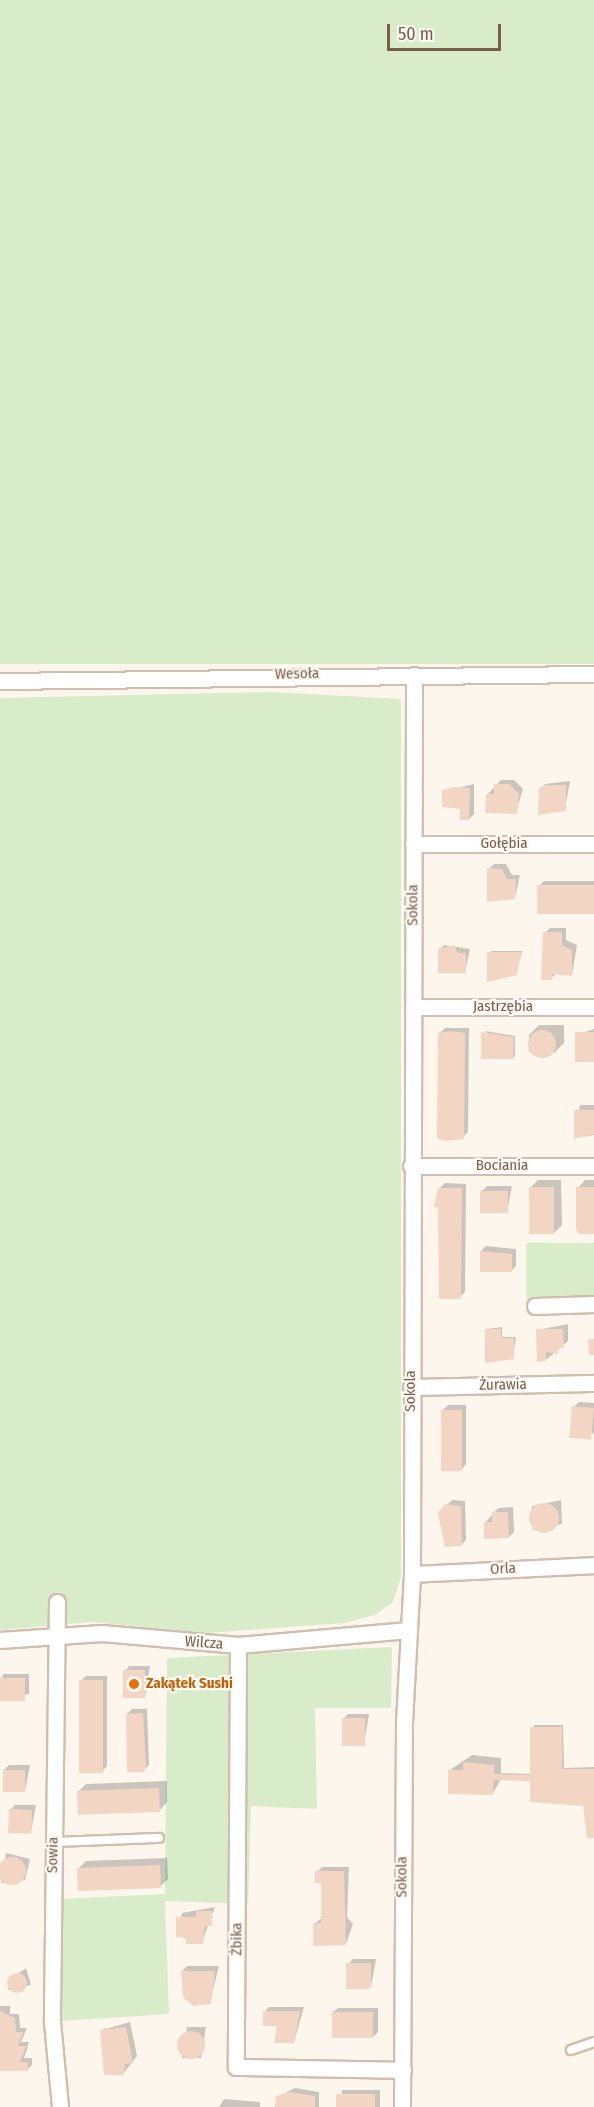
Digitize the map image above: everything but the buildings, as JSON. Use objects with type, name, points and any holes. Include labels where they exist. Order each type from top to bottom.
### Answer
[{"type":"street","name":"Wesoła","points":[[0,681],[414,675],[594,675]]},
{"type":"street","name":"Sokola","points":[[402,2107],[408,1630],[412,1574],[411,1166],[414,675]]},
{"type":"street","name":"Gołębia","points":[[413,844],[594,844]]},
{"type":"street","name":"Jastrzębia","points":[[413,1007],[594,1007]]},
{"type":"street","name":"Bociania","points":[[411,1166],[594,1166]]},
{"type":"street","points":[[535,1306],[594,1304]]},
{"type":"street","name":"Żurawia","points":[[411,1387],[594,1383]]},
{"type":"street","name":"Orla","points":[[412,1574],[594,1565]]},
{"type":"street","name":"Sowia","points":[[57,1602],[52,2022],[60,2107]]},
{"type":"street","name":"Wilcza","points":[[0,1640],[102,1633],[238,1645],[408,1630]]},
{"type":"street","name":"Żbika","points":[[238,1645],[237,2067],[403,2070]]},
{"type":"lane","points":[[53,1842],[159,1838]]},
{"type":"lane","points":[[571,2050],[594,2042]]},
{"type":"green space","points":[[0,0],[594,0],[594,664],[0,664]]},
{"type":"green space","points":[[273,692],[401,699],[401,1577],[393,1602],[375,1615],[344,1623],[206,1633],[91,1622],[0,1630],[0,698]]},
{"type":"green space","points":[[526,1243],[594,1243],[594,1299],[526,1299]]},
{"type":"green space","points":[[392,1647],[391,1708],[315,1708],[317,1809],[251,1806],[248,1904],[165,1901],[169,2014],[61,2021],[58,1899],[165,1894],[167,1658]]},
{"type":"place","name":"Zakątek Sushi","points":[[134,1684]]}]
